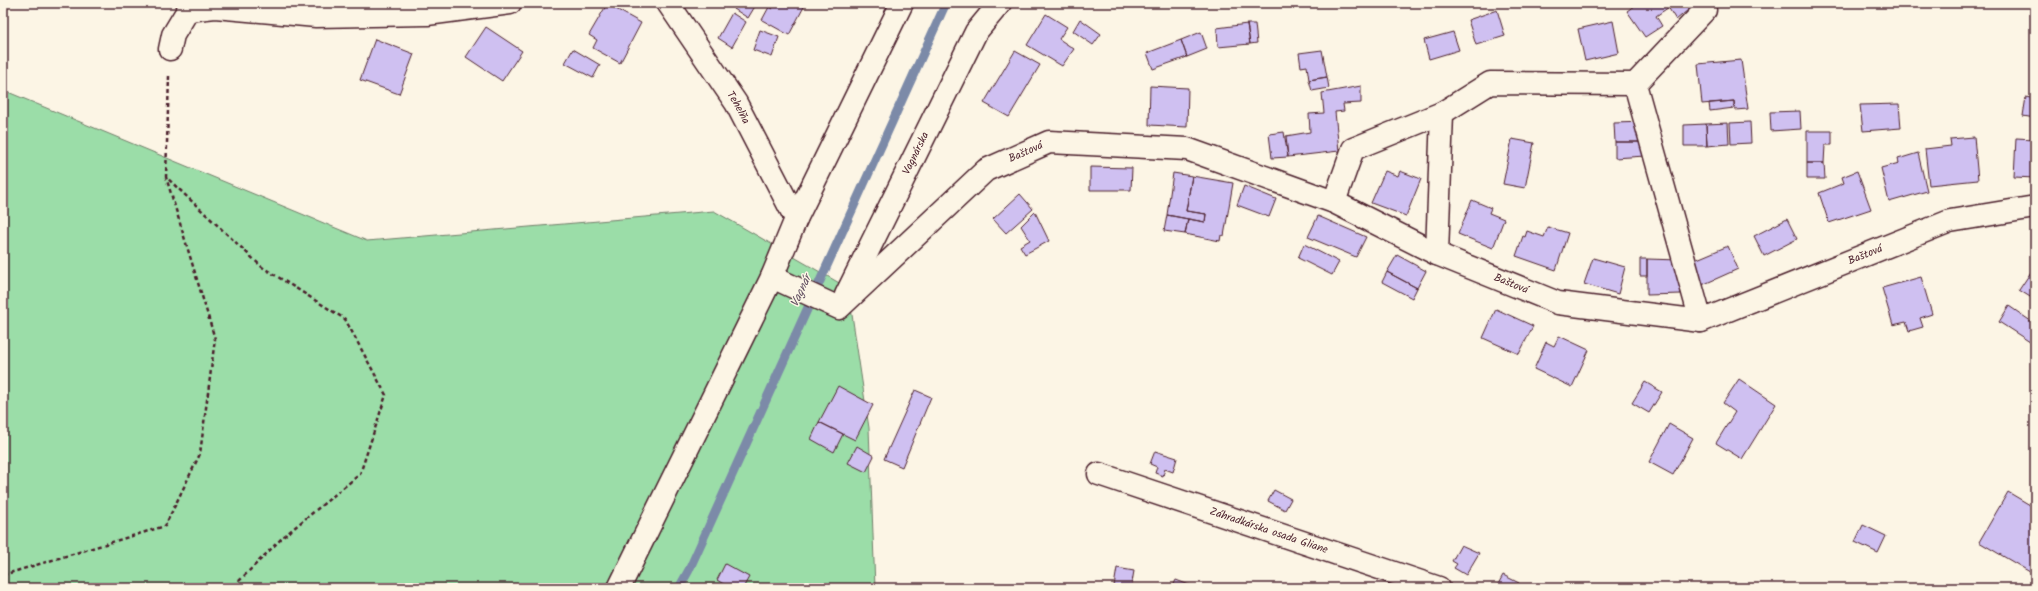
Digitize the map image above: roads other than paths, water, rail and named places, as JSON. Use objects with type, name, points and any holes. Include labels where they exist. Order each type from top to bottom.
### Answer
[{"type":"street","points":[[170,49],[173,35],[188,10],[215,7],[316,16],[340,16],[427,14],[510,3]]},
{"type":"street","name":"Tehelňa","points":[[668,3],[736,103],[796,218]]},
{"type":"street","points":[[619,588],[772,277],[796,218],[902,3]]},
{"type":"street","name":"Vagnárska","points":[[839,308],[976,32],[1000,3]]},
{"type":"street","points":[[1334,202],[1353,149],[1442,113],[1490,83],[1635,84],[1705,10]]},
{"type":"street","points":[[1635,84],[1701,321]]},
{"type":"street","points":[[1437,254],[1442,113]]},
{"type":"street","name":"Baštová","points":[[839,308],[986,170],[1049,142],[1187,149],[1334,202],[1437,254],[1558,303],[1701,321],[1950,221],[2035,207]]},
{"type":"street","points":[[772,277],[839,308]]},
{"type":"street","name":"Záhradkárska osada Gliane","points":[[1099,474],[1439,588]]},
{"type":"waterway","name":"Vagnár","points":[[679,588],[689,570],[946,3]]}]
